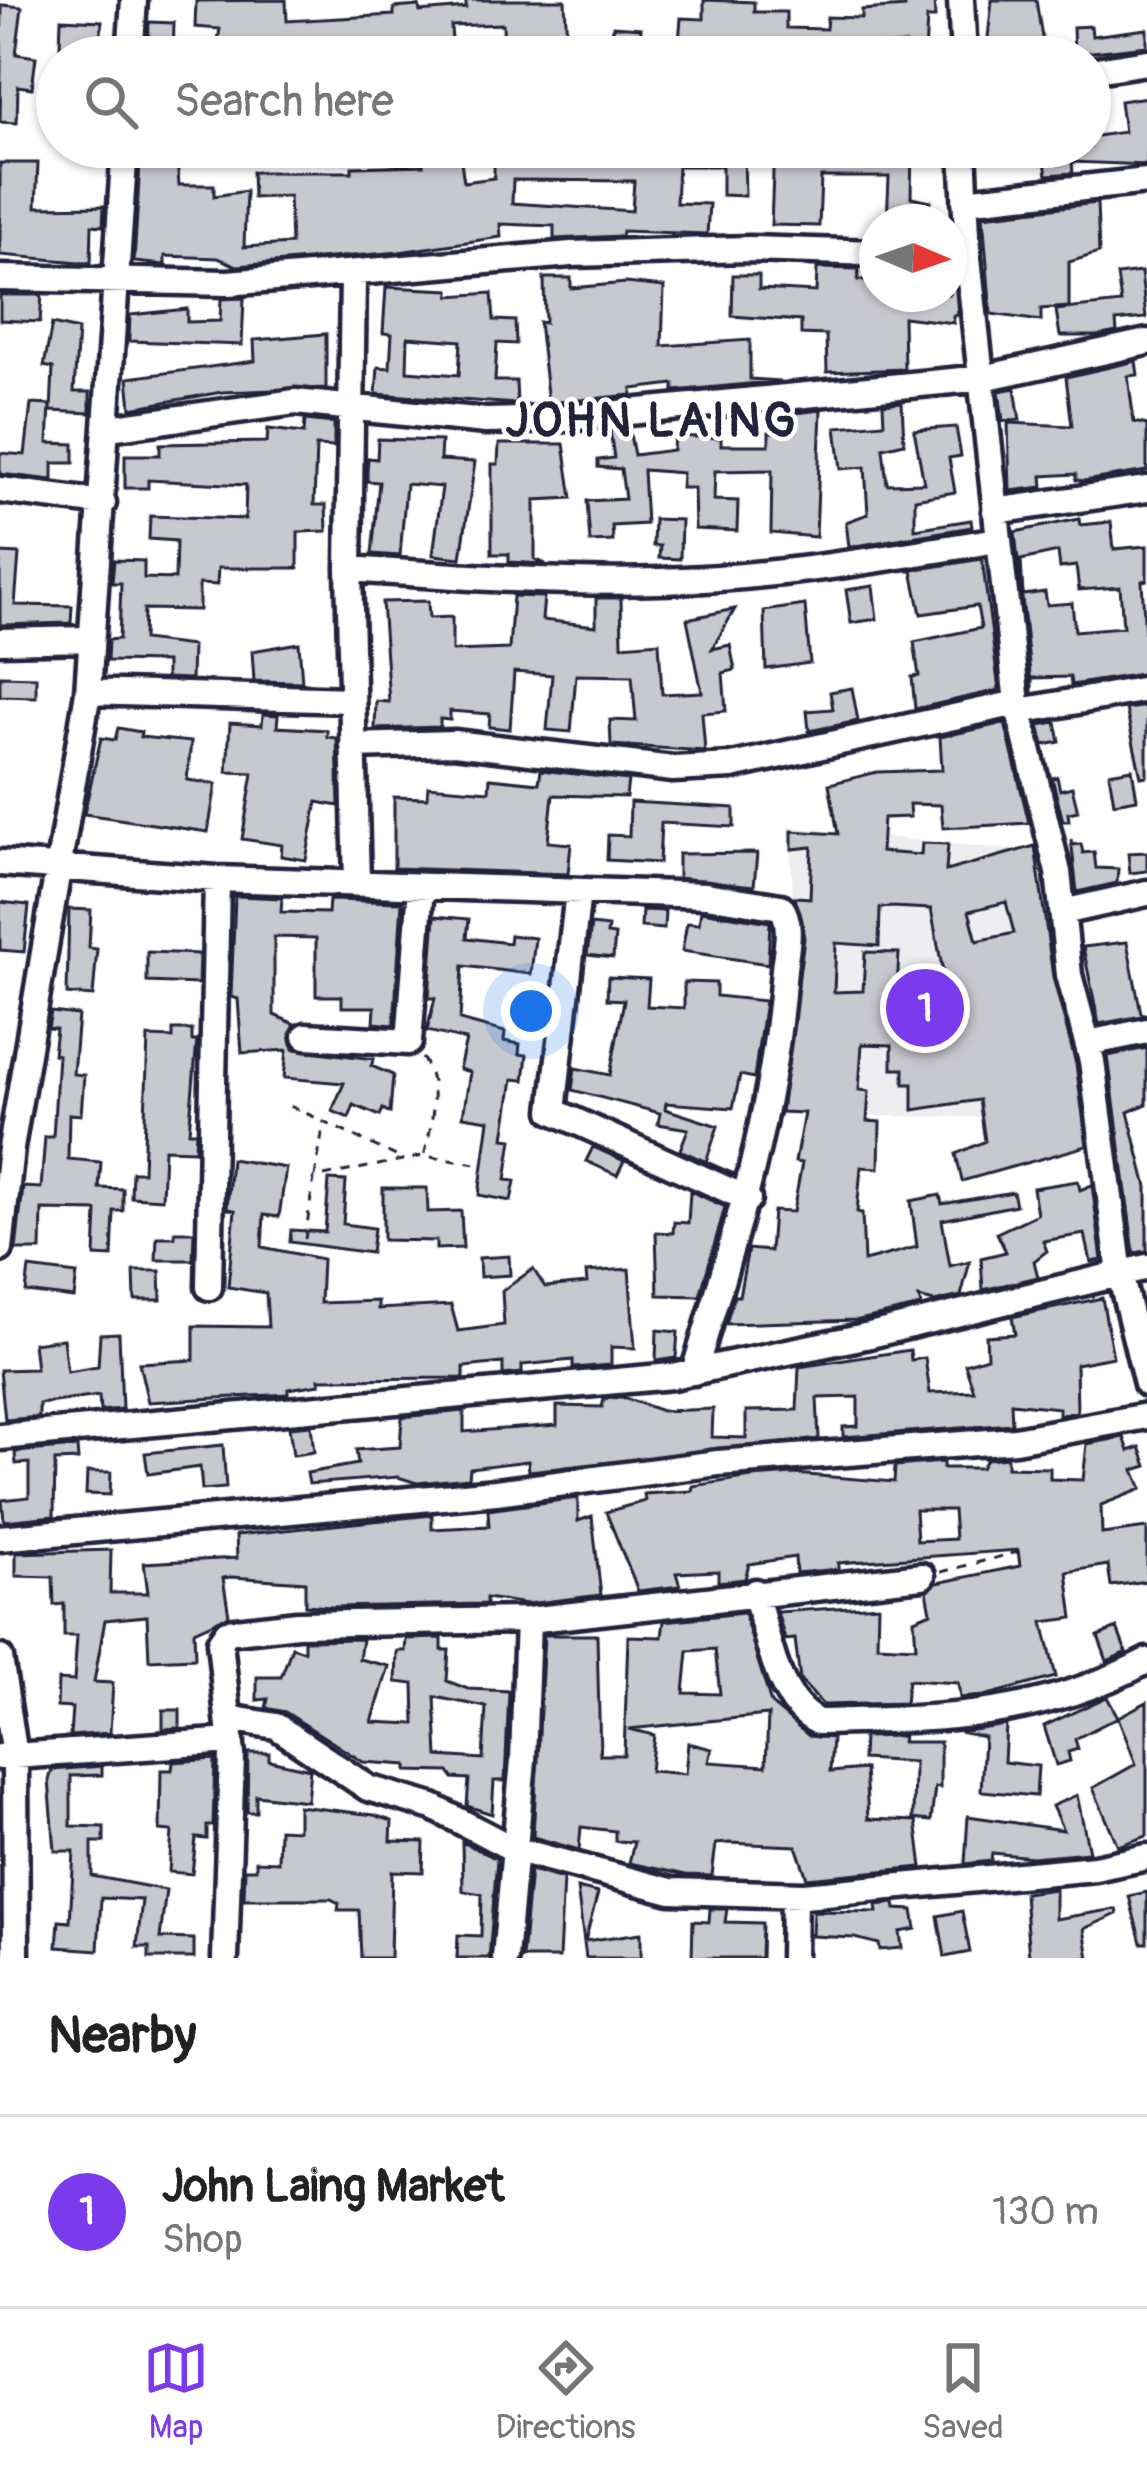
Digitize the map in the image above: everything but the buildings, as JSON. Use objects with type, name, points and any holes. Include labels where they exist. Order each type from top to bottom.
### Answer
[{"type":"street","points":[[131,36],[134,0]]},
{"type":"street","points":[[961,0],[963,36]]},
{"type":"street","points":[[1111,68],[1147,62]]},
{"type":"street","points":[[0,1249],[6,1147],[88,692],[123,168]]},
{"type":"street","points":[[964,168],[965,204]]},
{"type":"street","points":[[965,201],[1147,181]]},
{"type":"street","points":[[0,278],[117,283],[353,276],[571,254],[749,249],[859,252]]},
{"type":"street","points":[[353,276],[355,407],[349,568],[357,884]]},
{"type":"street","points":[[967,301],[983,378],[1018,707],[1064,913],[1070,976],[1088,1043],[1120,1274],[1147,1384]]},
{"type":"street","points":[[109,428],[295,402],[486,421],[556,419],[983,378],[1147,343]]},
{"type":"street","points":[[994,511],[1147,489]]},
{"type":"street","points":[[0,490],[103,502]]},
{"type":"street","points":[[349,568],[479,578],[662,581],[733,577],[998,541]]},
{"type":"street","points":[[0,640],[91,640]]},
{"type":"street","points":[[353,746],[454,743],[673,770],[732,766],[1018,707],[1147,688]]},
{"type":"street","points":[[88,692],[352,700]]},
{"type":"street","points":[[0,863],[217,879],[728,896],[786,911],[783,994],[748,1199],[694,1372]]},
{"type":"street","points":[[209,1287],[217,879]]},
{"type":"street","points":[[306,1036],[409,1042],[421,887]]},
{"type":"street","points":[[578,892],[553,1111],[748,1199]]},
{"type":"street","points":[[1064,913],[1147,892]]},
{"type":"street","points":[[1088,1043],[1147,1031]]},
{"type":"street","points":[[0,1437],[694,1372],[1147,1268]]},
{"type":"street","points":[[0,1538],[496,1492],[718,1463],[1016,1440],[1147,1415]]},
{"type":"street","points":[[225,1958],[230,1729],[220,1642],[239,1627],[528,1620],[922,1576]]},
{"type":"street","points":[[755,1592],[788,1696],[799,1712],[818,1722],[990,1715],[1038,1706],[1147,1661]]},
{"type":"street","points":[[505,1958],[528,1620]]},
{"type":"street","points":[[0,1658],[16,1958]]},
{"type":"street","points":[[8,1757],[276,1726],[368,1788],[433,1807],[513,1849],[671,1891],[794,1895],[1074,1871],[1147,1857]]},
{"type":"street","points":[[793,1958],[794,1895]]},
{"type":"path","points":[[409,1042],[432,1070],[431,1129],[424,1156]]},
{"type":"path","points":[[290,1106],[397,1157]]},
{"type":"path","points":[[305,1239],[324,1122]]},
{"type":"path","points":[[314,1178],[397,1157],[476,1164]]},
{"type":"path","points":[[922,1576],[1018,1552]]},
{"type":"shaded area","points":[[789,827],[1041,853],[1057,922],[1050,960],[1082,1055],[1088,1100],[982,1117],[773,1115],[793,896]]},
{"type":"place","name":"John Laing Market","points":[[925,1008]]},
{"type":"district","name":"JOHN LAING","points":[[652,419]]}]
